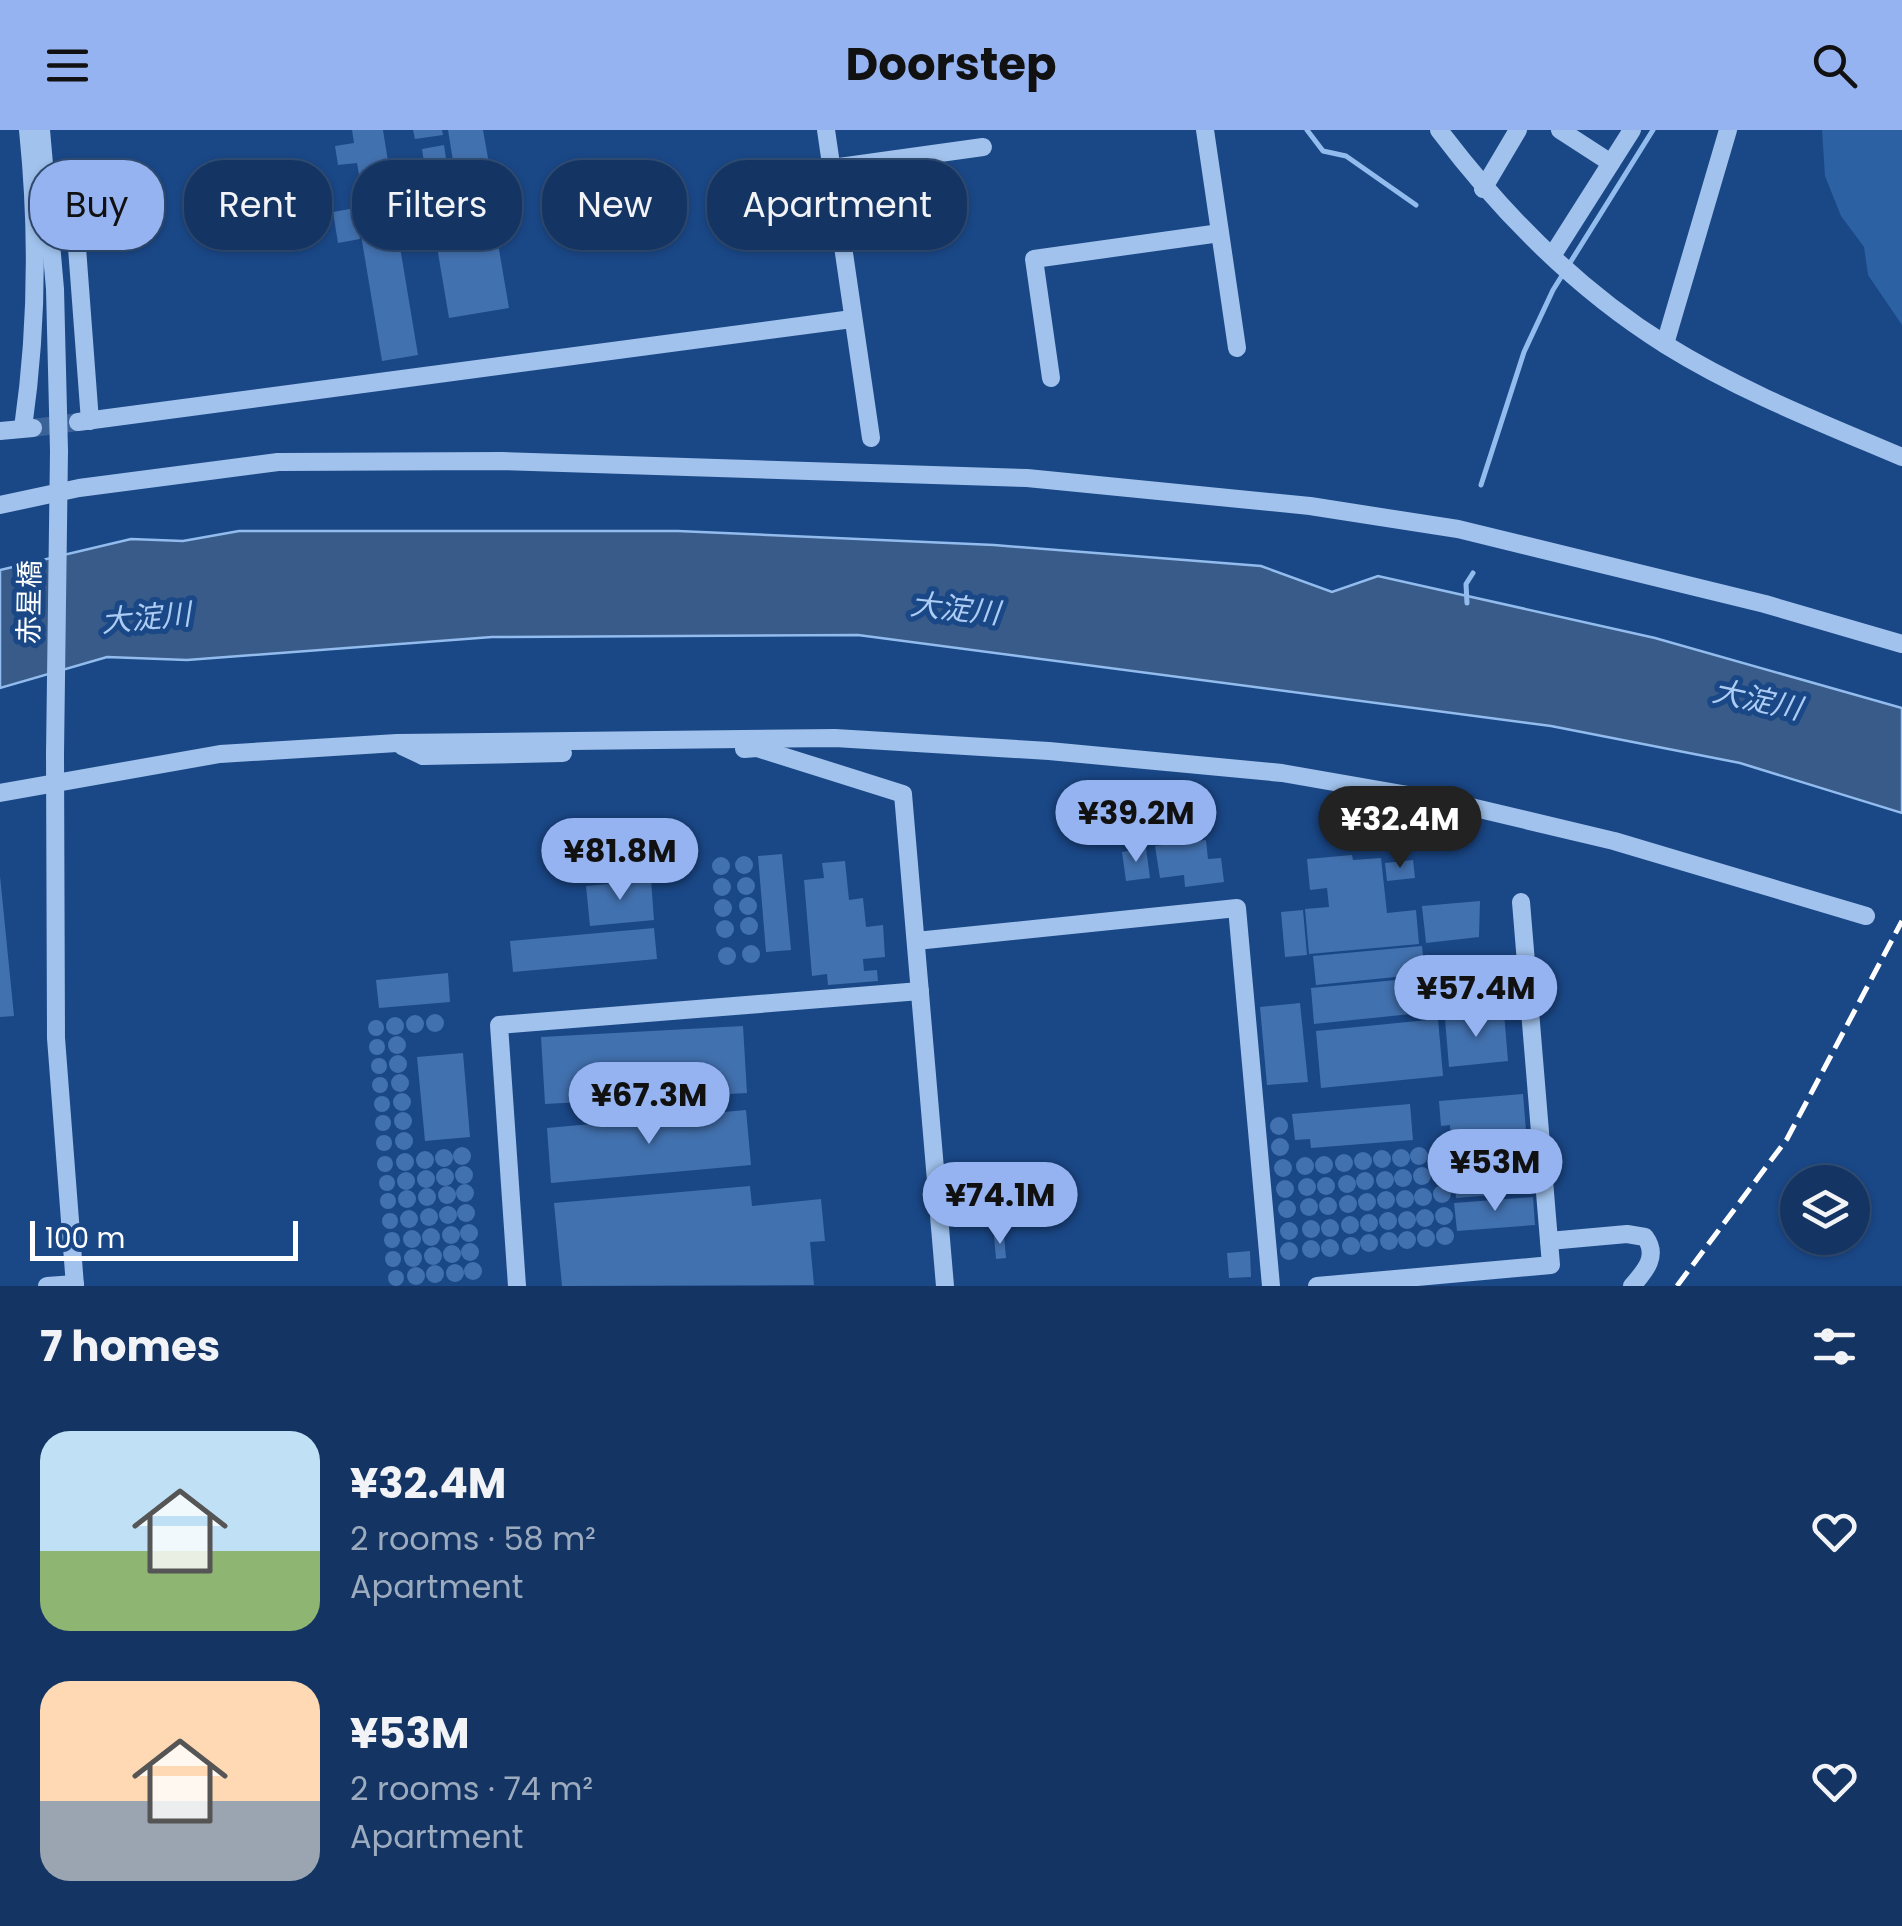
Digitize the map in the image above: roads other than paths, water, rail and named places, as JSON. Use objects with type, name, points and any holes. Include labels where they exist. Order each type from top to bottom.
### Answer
[{"type":"street","points":[[0,432],[28,428],[34,182],[28,130]]},
{"type":"street","name":"赤星橋","points":[[42,130],[44,160]]},
{"type":"street","points":[[826,130],[831,160]]},
{"type":"street","points":[[1205,130],[1237,348]]},
{"type":"street","points":[[1439,130],[1484,189],[1555,259],[1665,344],[1782,406],[1902,456]]},
{"type":"street","points":[[1560,130],[1611,162]]},
{"type":"street","points":[[1555,259],[1632,130]]},
{"type":"street","points":[[1665,344],[1728,130]]},
{"type":"street","points":[[1484,189],[1519,132]]},
{"type":"street","points":[[890,160],[983,147]]},
{"type":"street","points":[[1050,378],[1034,258],[1220,234]]},
{"type":"street","name":"赤星橋","points":[[52,250],[59,451],[56,1038],[75,1285]]},
{"type":"street","points":[[75,250],[84,422],[852,319]]},
{"type":"street","points":[[843,250],[872,438]]},
{"type":"street","points":[[0,505],[80,488],[295,462],[502,462],[1027,478],[1292,504],[1458,529],[1765,604],[1902,644]]},
{"type":"street","points":[[0,793],[220,754],[397,744],[835,738],[1050,751],[1282,773],[1454,803],[1614,841],[1866,916]]},
{"type":"street","points":[[397,744],[424,756],[757,748],[903,794],[945,1286]]},
{"type":"street","points":[[1317,1286],[1551,1265],[1521,902]]},
{"type":"street","points":[[916,940],[1237,908],[1271,1286]]},
{"type":"street","points":[[517,1286],[499,1025],[920,991]]},
{"type":"street","points":[[1549,1241],[1627,1234],[1645,1238],[1652,1246],[1651,1259],[1632,1286]]},
{"type":"street","points":[[48,1286],[75,1285]]},
{"type":"water","name":"大淀川","points":[[239,531],[678,531],[994,545],[1261,566],[1332,592],[1378,576],[1655,638],[1902,708],[1902,813],[1740,763],[1551,726],[858,635],[492,637],[187,660],[107,657],[0,688],[0,570],[131,539],[183,541]]},
{"type":"waterway","points":[[1307,130],[1323,151],[1346,156],[1416,205]]},
{"type":"waterway","points":[[1481,485],[1524,352],[1553,290],[1653,130]]},
{"type":"waterway","points":[[1467,603],[1466,584],[1473,573]]},
{"type":"tunnel","points":[[33,428],[78,422]]},
{"type":"railway","points":[[1677,1286],[1787,1139],[1902,921]]}]
